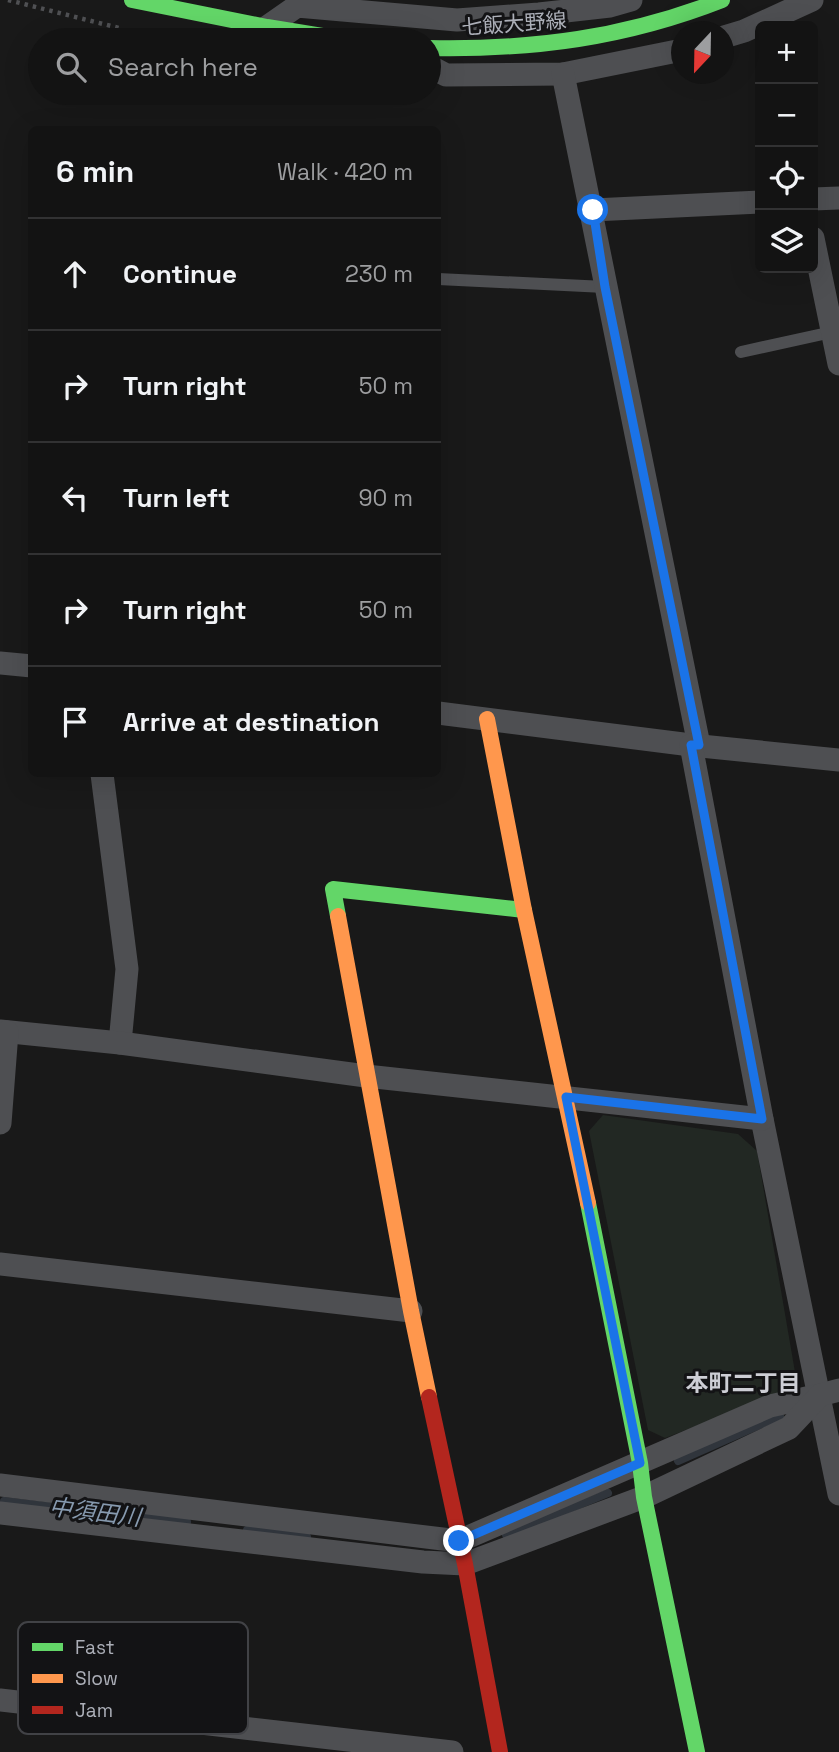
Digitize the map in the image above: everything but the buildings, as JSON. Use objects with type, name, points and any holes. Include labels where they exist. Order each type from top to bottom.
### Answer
[{"type":"street","points":[[132,0],[273,28]]},
{"type":"street","points":[[267,27],[297,6],[539,14],[610,6],[631,0]]},
{"type":"street","name":"七飯大野線","points":[[441,48],[478,50],[561,43],[630,29],[698,10],[722,0]]},
{"type":"street","points":[[734,34],[812,0]]},
{"type":"street","points":[[441,72],[446,75],[563,74],[671,52]]},
{"type":"street","points":[[563,74],[593,210],[605,287],[695,745],[762,1119],[830,1392],[839,1493]]},
{"type":"street","points":[[818,199],[839,198]]},
{"type":"street","points":[[593,210],[755,202]]},
{"type":"street","points":[[818,263],[839,364]]},
{"type":"street","points":[[0,663],[28,666]]},
{"type":"street","points":[[441,713],[839,760]]},
{"type":"street","points":[[487,719],[524,910],[566,1097],[697,1752]]},
{"type":"street","points":[[102,777],[127,969],[120,1043]]},
{"type":"street","points":[[500,1752],[465,1564],[411,1311],[333,888],[524,910]]},
{"type":"street","points":[[0,1123],[4,1031],[120,1043],[366,1076],[762,1119]]},
{"type":"street","points":[[0,1264],[411,1311]]},
{"type":"street","points":[[0,1485],[459,1541],[770,1406],[830,1392]]},
{"type":"street","points":[[0,1513],[423,1562],[465,1564],[644,1497],[789,1428],[830,1392]]},
{"type":"street","points":[[0,1700],[18,1702]]},
{"type":"street","points":[[248,1729],[452,1752]]},
{"type":"lane","points":[[441,279],[605,287]]},
{"type":"lane","points":[[741,352],[832,332]]},
{"type":"lane","points":[[217,1538],[219,1513]]},
{"type":"path","points":[[8,0],[121,28]]},
{"type":"shaded area","points":[[603,1115],[738,1134],[757,1151],[795,1372],[793,1389],[665,1438],[648,1430],[589,1131]]},
{"type":"waterway","name":"中須田川","points":[[678,1461],[780,1416]]},
{"type":"waterway","name":"中須田川","points":[[506,1535],[608,1493]]},
{"type":"waterway","name":"中須田川","points":[[4,1501],[187,1522]]},
{"type":"waterway","name":"中須田川","points":[[247,1530],[307,1537]]},
{"type":"traffic: fast","points":[[132,0],[273,28]]},
{"type":"traffic: fast","points":[[441,48],[505,47],[578,39],[650,24],[722,0]]},
{"type":"traffic: fast","points":[[338,916],[333,889],[524,910]]},
{"type":"traffic: fast","points":[[588,1203],[640,1463],[644,1497],[697,1752]]},
{"type":"traffic: slow","points":[[487,719],[524,910],[588,1203]]},
{"type":"traffic: slow","points":[[338,916],[429,1397]]},
{"type":"traffic: jam","points":[[429,1397],[465,1564],[500,1752]]},
{"type":"district","name":"本町二丁目","points":[[743,1383]]},
{"type":"route","points":[[459,1541],[640,1463],[566,1097],[762,1119],[691,745],[699,745],[605,287],[593,210]]}]
